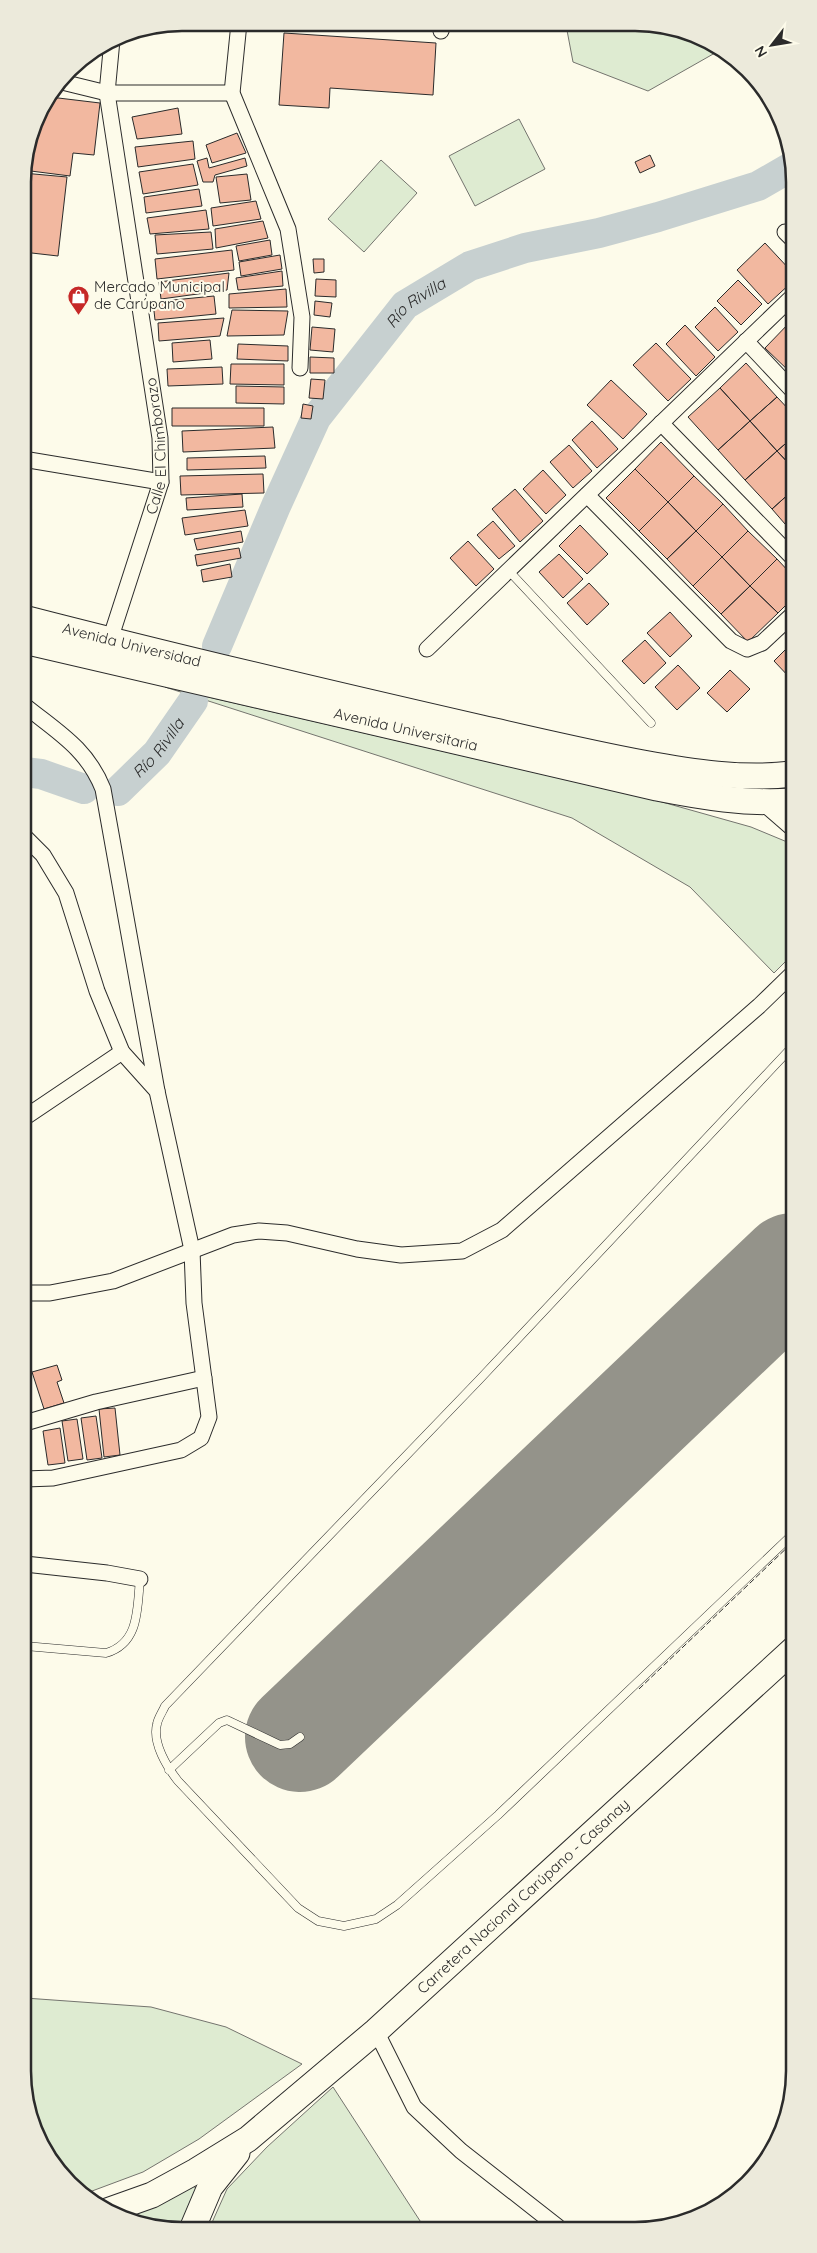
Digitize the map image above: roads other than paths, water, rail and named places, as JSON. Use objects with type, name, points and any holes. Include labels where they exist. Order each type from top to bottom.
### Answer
[{"type":"highway","name":"Avenida Universidad","points":[[32,621],[107,649],[239,672]]},
{"type":"highway","name":"Avenida Universitaria","points":[[32,641],[107,649],[657,788],[719,800],[763,803],[786,801]]},
{"type":"highway","name":"Avenida Universitaria","points":[[239,672],[584,752],[659,766],[725,775],[786,775]]},
{"type":"highway","name":"Carretera Nacional Carúpano - Casanay","points":[[118,2207],[152,2195],[248,2139],[376,2030],[785,1657]]},
{"type":"highway","name":"Carretera Nacional Carúpano - Casanay","points":[[196,2222],[210,2188],[248,2139]]},
{"type":"street","points":[[238,32],[232,93],[288,229],[302,317],[300,368]]},
{"type":"street","name":"Calle El Chimborazo","points":[[107,649],[161,482],[160,438],[108,93],[111,49]]},
{"type":"street","points":[[68,84],[108,93],[232,93]]},
{"type":"street","points":[[426,649],[786,303]]},
{"type":"street","points":[[746,341],[786,383]]},
{"type":"street","points":[[661,423],[786,551]]},
{"type":"street","points":[[32,460],[161,482]]},
{"type":"street","points":[[587,494],[731,641],[747,649],[762,643],[786,621]]},
{"type":"street","points":[[31,1479],[53,1478],[181,1450],[201,1438],[209,1417],[194,1303],[192,1250],[157,1091],[103,789],[96,770],[82,752],[32,711]]},
{"type":"street","points":[[763,803],[786,823]]},
{"type":"street","points":[[32,844],[43,855],[66,894],[97,991],[122,1052],[157,1091]]},
{"type":"street","points":[[31,1293],[50,1293],[113,1281],[232,1235],[259,1231],[287,1233],[357,1249],[402,1255],[462,1251],[502,1230],[738,1025],[786,980]]},
{"type":"street","points":[[32,1113],[122,1052]]},
{"type":"street","points":[[31,1421],[96,1402],[204,1378]]},
{"type":"street","points":[[31,1565],[106,1573],[140,1579]]},
{"type":"street","points":[[376,2030],[414,2107],[461,2152],[552,2222]]},
{"type":"lane","points":[[508,570],[651,723]]},
{"type":"lane","points":[[785,1541],[498,1815],[397,1905],[376,1919],[344,1926],[318,1921],[298,1908],[169,1770],[158,1744],[156,1724],[165,1706],[479,1380],[786,1054]]},
{"type":"lane","points":[[31,1647],[106,1653],[119,1648],[130,1637],[134,1629],[140,1579]]},
{"type":"lane","points":[[169,1770],[219,1722],[227,1720],[280,1745],[290,1744],[300,1737]]},
{"type":"waterway","name":"Río Rivilla","points":[[217,646],[276,506],[316,418],[405,305],[470,266],[525,248],[599,233],[658,217],[758,186],[785,171]]},
{"type":"waterway","name":"Río Rivilla","points":[[118,791],[157,753],[193,701]]},
{"type":"waterway","name":"Río Rivilla","points":[[32,773],[41,774],[84,789]]},
{"type":"place","name":"Mercado Municipal de Carúpano","points":[[78,315]]}]
